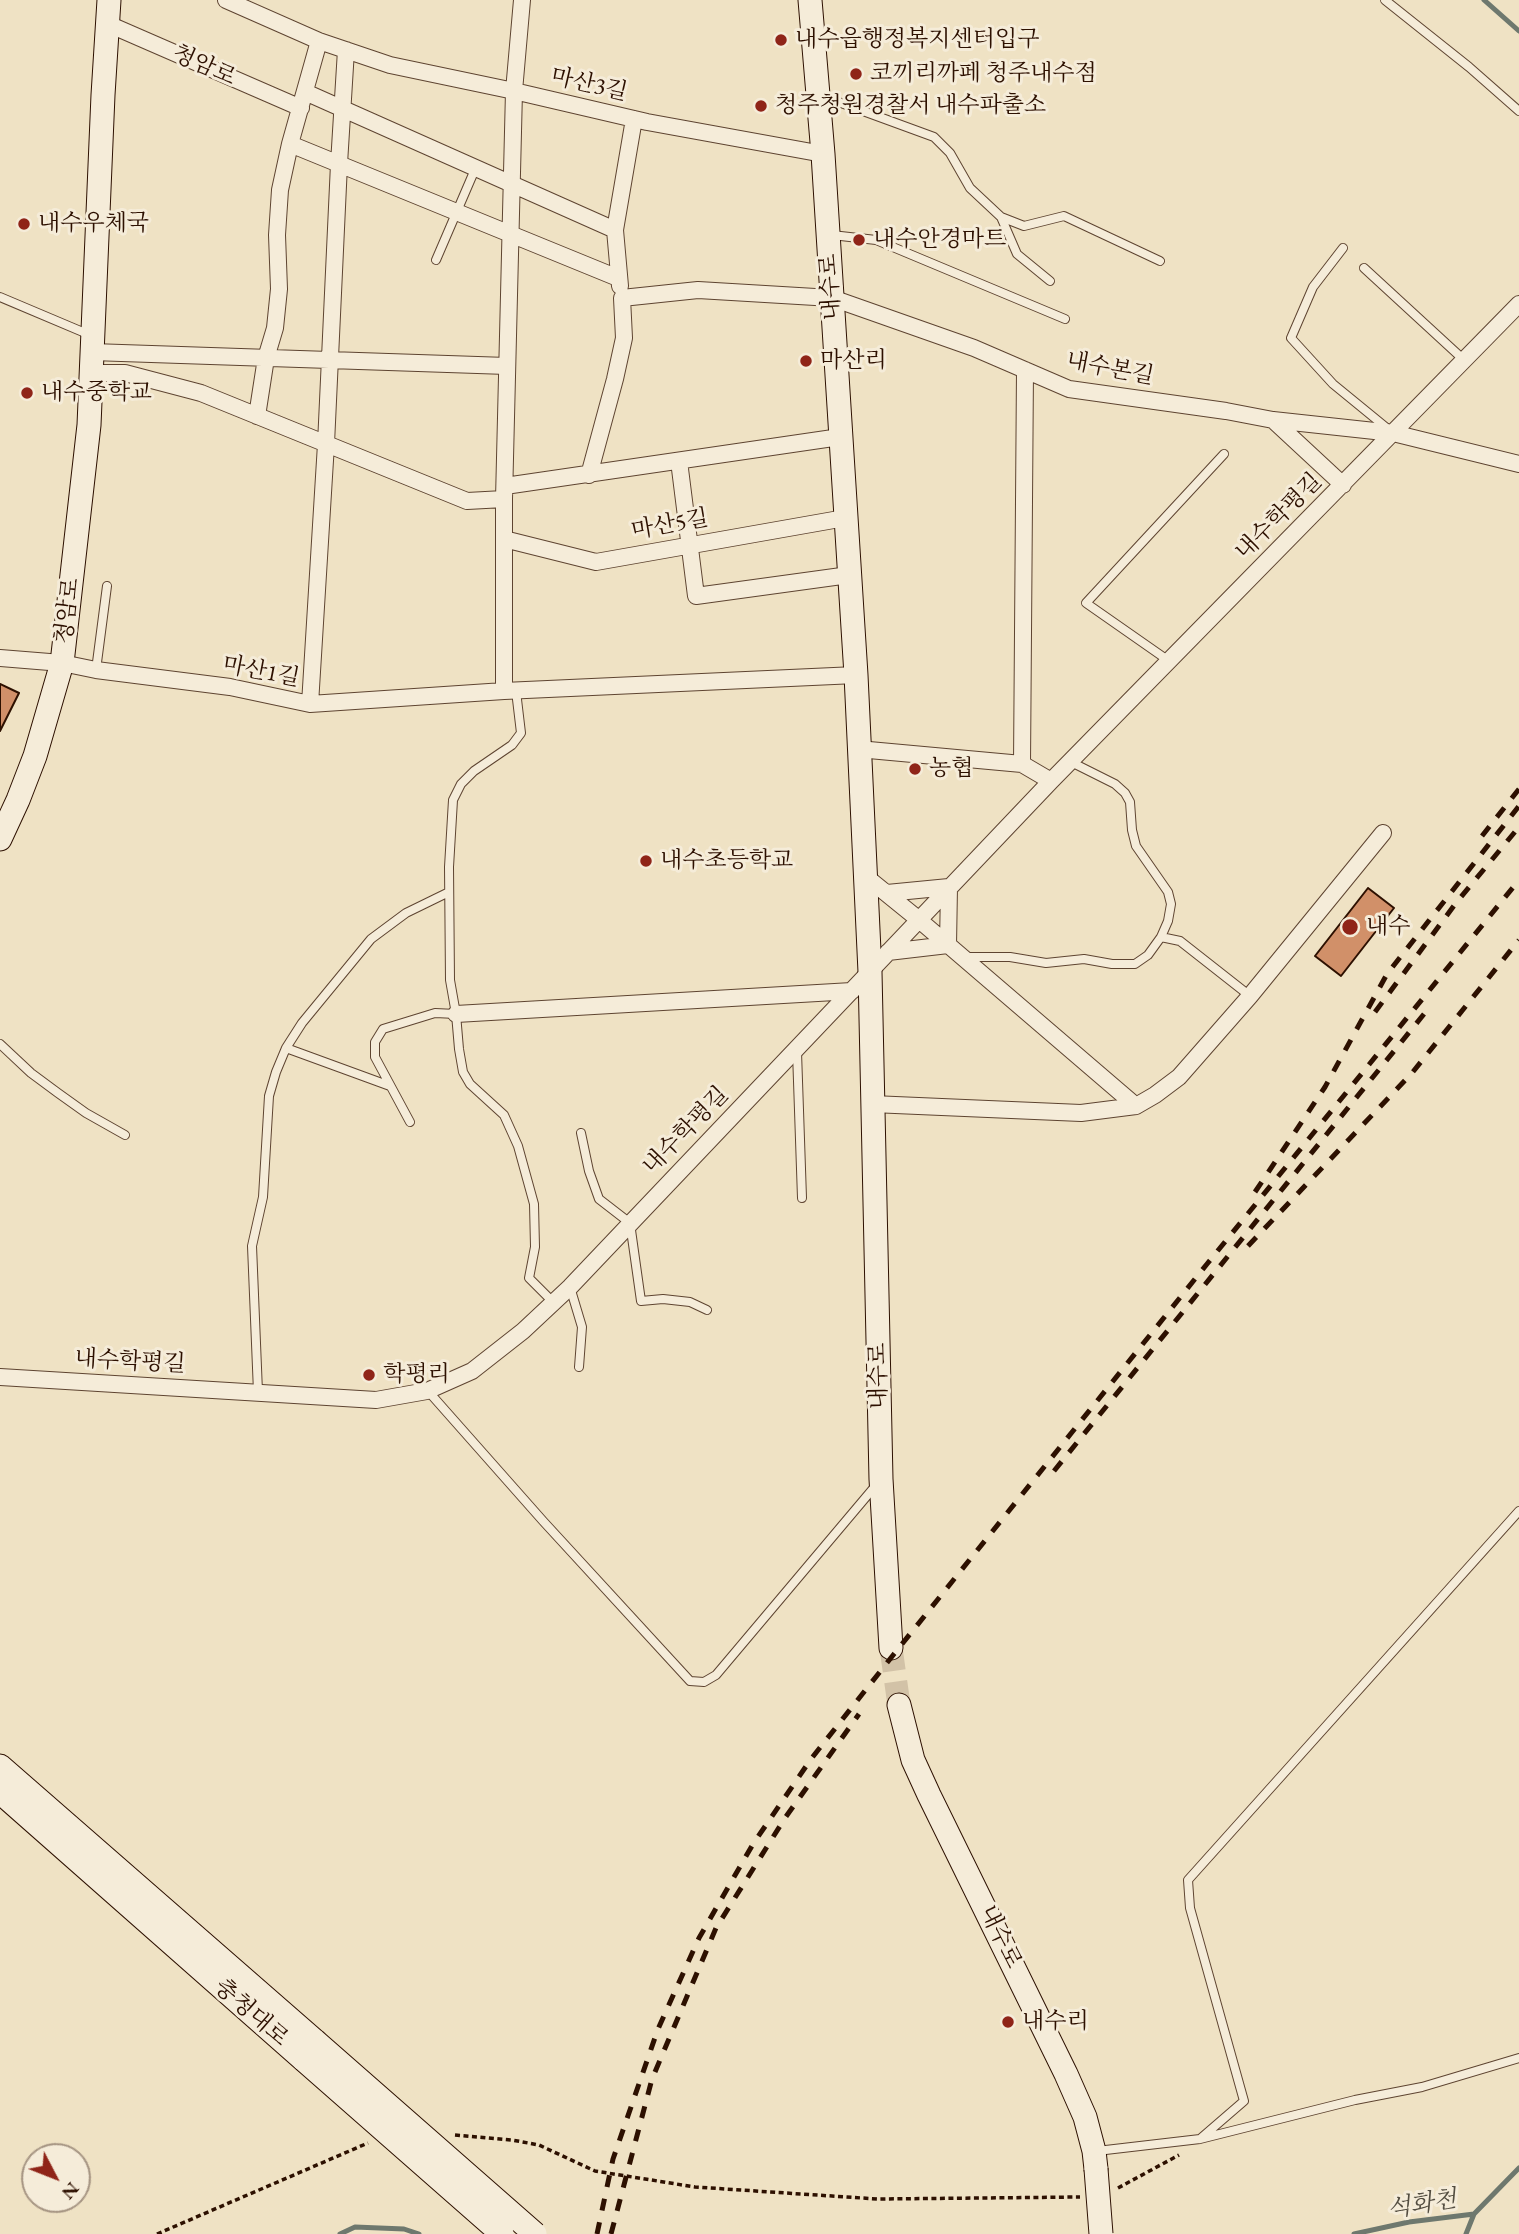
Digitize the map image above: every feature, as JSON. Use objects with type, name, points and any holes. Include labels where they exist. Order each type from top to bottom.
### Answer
[{"type":"street","name":"청암로","points":[[0,839],[35,756],[62,663],[89,425],[110,0]]},
{"type":"street","name":"마산3길","points":[[226,0],[319,41],[390,65],[634,119],[823,154]]},
{"type":"street","points":[[510,691],[504,493],[514,91],[522,0]]},
{"type":"street","name":"내수로","points":[[810,0],[823,154],[856,675],[870,972],[881,1479],[891,1648]]},
{"type":"street","name":"청암로","points":[[108,24],[303,100]]},
{"type":"street","points":[[257,416],[266,358],[275,328],[279,289],[276,235],[280,190],[319,41]]},
{"type":"street","points":[[310,704],[346,50]]},
{"type":"street","points":[[303,100],[342,108],[615,230]]},
{"type":"street","points":[[589,475],[624,338],[615,230],[634,119]]},
{"type":"street","points":[[290,144],[618,278]]},
{"type":"street","points":[[622,298],[698,290],[832,298]]},
{"type":"street","name":"내수본길","points":[[832,298],[974,348],[1069,389],[1226,411],[1273,421],[1394,433],[1519,464]]},
{"type":"street","name":"내수학평길","points":[[0,1377],[376,1400],[427,1391],[472,1371],[498,1353],[570,1287],[1051,781],[1519,304]]},
{"type":"street","points":[[92,354],[507,366]]},
{"type":"street","points":[[92,354],[125,373],[201,393],[467,501],[589,475],[840,437]]},
{"type":"street","points":[[1022,764],[1025,370]]},
{"type":"street","points":[[1273,421],[1343,485]]},
{"type":"street","points":[[679,461],[696,596],[849,575]]},
{"type":"street","name":"마산5길","points":[[505,539],[596,562],[845,517]]},
{"type":"street","name":"마산1길","points":[[0,658],[62,663],[96,670],[230,687],[310,704],[510,691],[856,675]]},
{"type":"street","points":[[858,749],[1022,764],[1051,781]]},
{"type":"street","points":[[872,1104],[1081,1113],[1136,1106],[1179,1077],[1250,996],[1383,833]]},
{"type":"street","points":[[864,876],[1136,1106]]},
{"type":"street","points":[[887,893],[949,887],[948,946]]},
{"type":"street","points":[[888,952],[948,946]]},
{"type":"street","points":[[456,1014],[852,991]]},
{"type":"street","name":"내수로","points":[[899,1705],[914,1760],[1085,2117],[1095,2160],[1101,2234]]},
{"type":"street","name":"충청대로","points":[[0,1766],[310,2051],[502,2234]]},
{"type":"street","name":"충청대로","points":[[0,1791],[310,2051]]},
{"type":"street","points":[[310,2051],[535,2234]]},
{"type":"lane","points":[[1385,0],[1519,111]]},
{"type":"lane","points":[[818,94],[934,136],[950,153],[970,188],[1001,217],[1024,226],[1064,216],[1160,261]]},
{"type":"lane","points":[[436,260],[476,167]]},
{"type":"lane","points":[[1001,217],[1017,254],[1049,281]]},
{"type":"lane","name":"내수본길","points":[[827,235],[876,240],[1065,319]]},
{"type":"lane","name":"내수본길","points":[[1343,248],[1313,287],[1291,338],[1333,384],[1394,433]]},
{"type":"lane","points":[[1364,268],[1464,360]]},
{"type":"lane","points":[[0,298],[92,354]]},
{"type":"lane","points":[[1168,661],[1086,603],[1224,454]]},
{"type":"lane","points":[[96,670],[107,586]]},
{"type":"lane","points":[[510,691],[521,733],[512,745],[474,771],[461,784],[453,800],[449,892],[450,980],[463,1072],[470,1084],[504,1115],[518,1146],[534,1204],[535,1247],[529,1278],[554,1303]]},
{"type":"lane","points":[[962,957],[1010,957],[1046,963],[1084,959],[1112,964],[1135,964],[1149,955],[1161,937],[1168,922],[1171,904],[1168,891],[1136,846],[1130,802],[1115,784],[1071,762]]},
{"type":"lane","points":[[258,1392],[252,1246],[263,1197],[269,1096],[276,1072],[286,1048],[302,1023],[370,939],[406,913],[449,892]]},
{"type":"lane","points":[[1161,937],[1180,941],[1250,996]]},
{"type":"lane","points":[[410,1122],[375,1057],[374,1042],[383,1029],[435,1013],[456,1014]]},
{"type":"lane","points":[[0,1044],[31,1073],[58,1093],[125,1135]]},
{"type":"lane","points":[[286,1048],[390,1086]]},
{"type":"lane","points":[[797,1049],[802,1198]]},
{"type":"lane","points":[[581,1133],[589,1171],[599,1199],[630,1223],[641,1301],[663,1299],[690,1303],[707,1310]]},
{"type":"lane","points":[[570,1287],[582,1327],[579,1367]]},
{"type":"lane","points":[[427,1391],[690,1681],[704,1682],[716,1675],[881,1479]]},
{"type":"lane","points":[[1200,2139],[1244,2101],[1190,1908],[1188,1880],[1519,1510]]},
{"type":"lane","points":[[1095,2160],[1200,2139],[1355,2100],[1422,2087],[1519,2059]]},
{"type":"path","points":[[455,2135],[539,2145],[595,2171],[695,2187],[877,2199],[1074,2199],[1087,2195]]},
{"type":"path","points":[[1111,2189],[1123,2186],[1166,2163],[1200,2139]]},
{"type":"path","points":[[157,2234],[375,2140]]},
{"type":"building","points":[[0,684],[19,693],[0,731]]},
{"type":"building","points":[[1368,888],[1394,908],[1341,976],[1315,956]]},
{"type":"waterway","points":[[1484,0],[1519,31]]},
{"type":"waterway","name":"석화천","points":[[1354,2234],[1409,2222],[1474,2214],[1519,2168]]},
{"type":"waterway","points":[[1466,2234],[1474,2214]]},
{"type":"waterway","name":"석화천","points":[[340,2234],[355,2227],[404,2229],[419,2234]]},
{"type":"tunnel","points":[[891,1648],[899,1705]]},
{"type":"railway","points":[[1482,836],[1519,789]]},
{"type":"railway","points":[[1255,1192],[1325,1087],[1387,974],[1519,806]]},
{"type":"railway","points":[[1375,1012],[1456,903],[1519,827]]},
{"type":"railway","points":[[597,2234],[613,2159],[658,2029],[699,1938],[753,1844],[811,1759],[894,1654],[1519,880]]},
{"type":"railway","points":[[1248,1246],[1412,1073],[1519,940]]},
{"type":"railway","points":[[1054,1471],[1424,1014]]},
{"type":"railway","points":[[611,2234],[652,2079],[716,1928],[785,1818],[859,1714]]},
{"type":"place","name":"내수읍행정복지센터입구","points":[[781,40]]},
{"type":"place","name":"코끼리까페 청주내수점","points":[[856,74]]},
{"type":"place","name":"청주청원경찰서 내수파출소","points":[[761,106]]},
{"type":"place","name":"내수우체국","points":[[24,224]]},
{"type":"place","name":"내수안경마트","points":[[859,240]]},
{"type":"place","name":"마산리","points":[[806,361]]},
{"type":"place","name":"내수중학교","points":[[27,393]]},
{"type":"place","name":"농협","points":[[915,769]]},
{"type":"place","name":"내수초등학교","points":[[646,861]]},
{"type":"place","name":"내수","points":[[1350,927]]},
{"type":"place","name":"학평리","points":[[369,1375]]},
{"type":"place","name":"내수리","points":[[1008,2022]]}]
